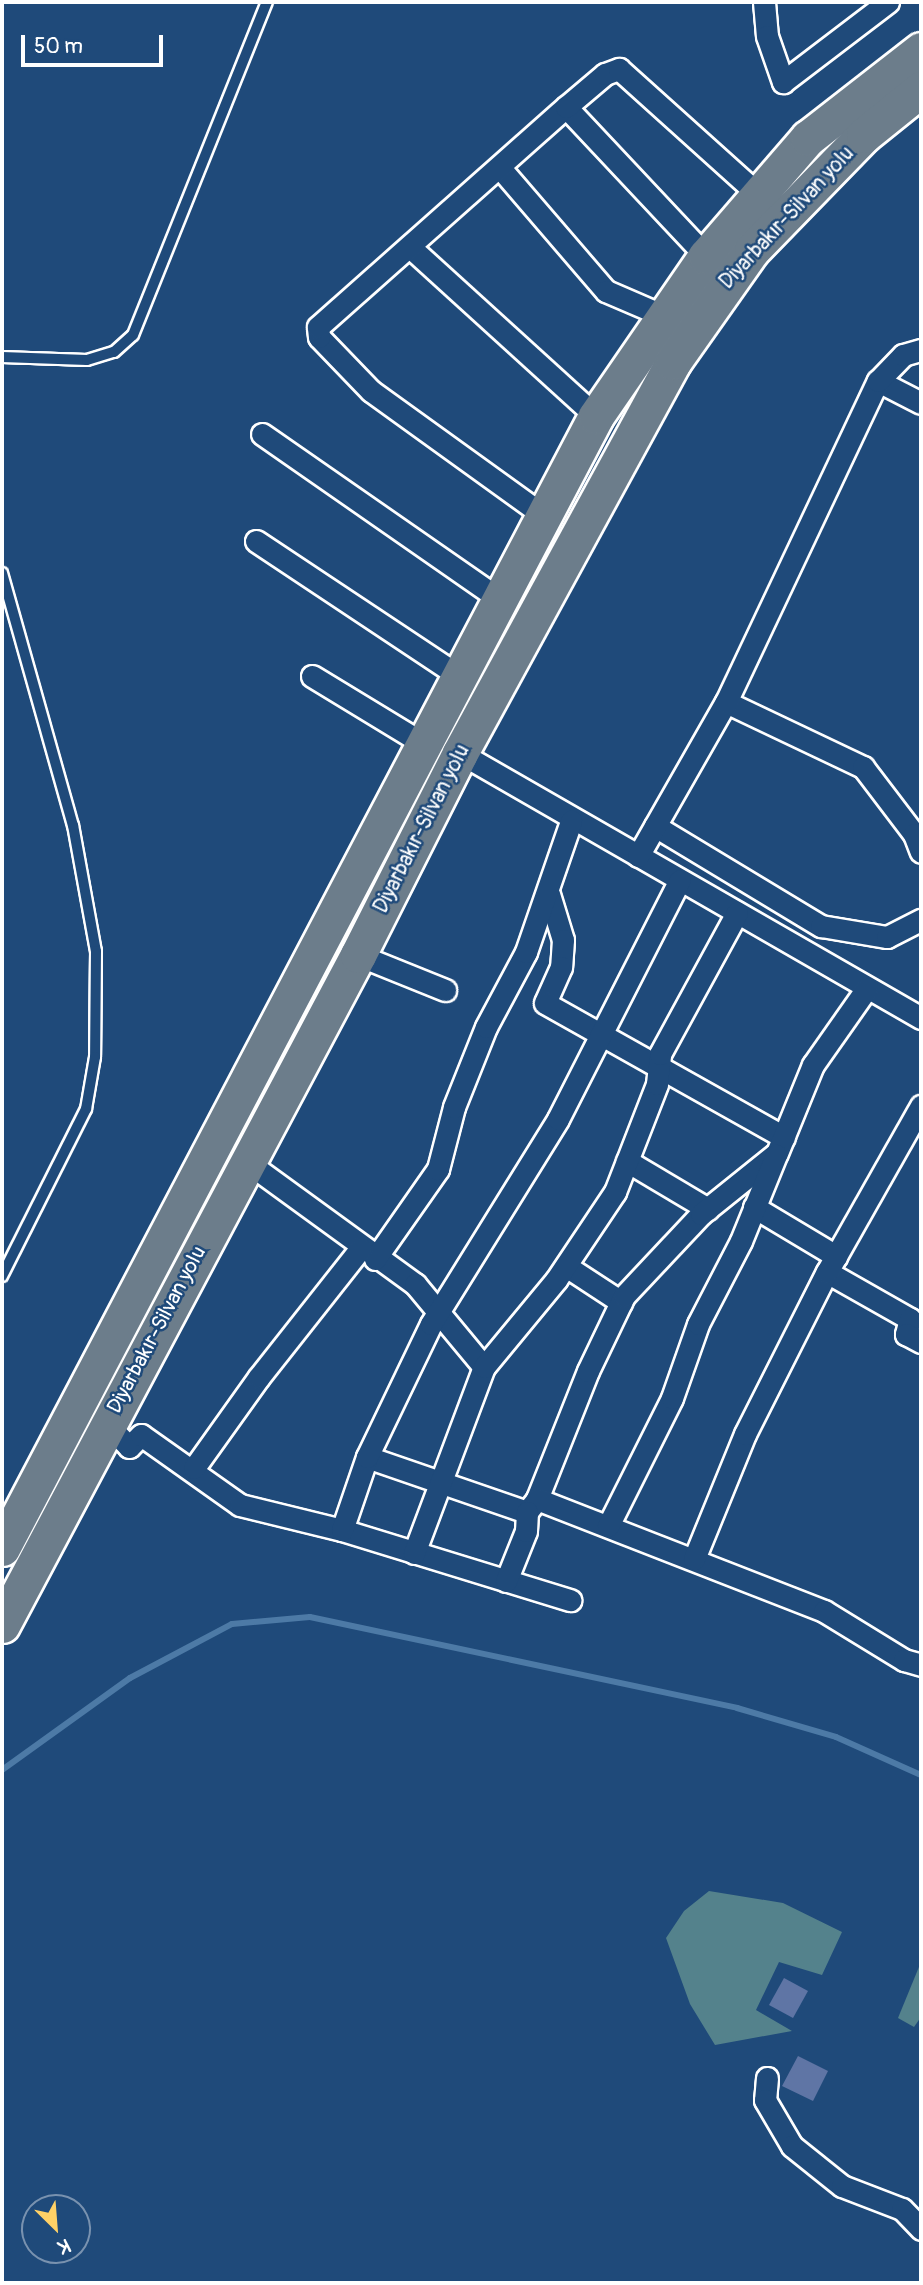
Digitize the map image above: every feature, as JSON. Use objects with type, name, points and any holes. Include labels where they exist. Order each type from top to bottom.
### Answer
[{"type":"highway","name":"Diyarbakır-Silvan yolu","points":[[2,1548],[498,598],[596,416],[706,256],[758,194],[808,138],[921,50]]},
{"type":"highway","name":"Diyarbakır-Silvan yolu","points":[[2,1625],[358,955],[460,752],[673,362],[720,290],[864,135],[921,89]]},
{"type":"street","points":[[764,2],[767,36],[783,82],[888,2]]},
{"type":"street","points":[[543,515],[371,391],[319,337],[318,327],[501,169],[566,107],[605,74],[619,69],[758,194]]},
{"type":"street","points":[[566,107],[706,256]]},
{"type":"street","points":[[501,169],[606,291],[664,316]]},
{"type":"street","points":[[410,247],[596,416]]},
{"type":"street","points":[[638,856],[726,702],[878,381],[903,355],[921,350]]},
{"type":"street","points":[[878,381],[921,403]]},
{"type":"street","points":[[262,434],[498,598]]},
{"type":"street","points":[[256,541],[458,675]]},
{"type":"street","points":[[312,676],[422,743]]},
{"type":"street","points":[[726,702],[863,767],[914,834],[921,852]]},
{"type":"street","points":[[460,752],[571,821],[638,856],[921,1018]]},
{"type":"street","points":[[194,1468],[259,1377],[368,1253],[438,1168],[454,1107],[486,1027],[526,952],[549,894],[571,821]]},
{"type":"street","points":[[655,826],[821,926],[887,937],[921,920]]},
{"type":"street","points":[[342,1530],[367,1457],[439,1312],[558,1119],[680,880]]},
{"type":"street","points":[[549,894],[563,940],[561,967],[545,1003],[603,1032],[780,1145]]},
{"type":"street","points":[[414,1553],[484,1367],[566,1266],[615,1192],[657,1084],[660,1054],[737,913]]},
{"type":"street","points":[[358,955],[445,990]]},
{"type":"street","points":[[608,1526],[672,1398],[698,1324],[754,1208],[813,1065],[867,988]]},
{"type":"street","points":[[694,1559],[745,1434],[831,1264],[919,1115]]},
{"type":"street","points":[[506,1581],[526,1531],[532,1505],[588,1371],[621,1302],[665,1248],[780,1145]]},
{"type":"street","points":[[627,1161],[708,1209]]},
{"type":"street","points":[[247,1162],[368,1253],[415,1284],[484,1367]]},
{"type":"street","points":[[754,1208],[910,1319],[906,1334],[921,1342]]},
{"type":"street","points":[[566,1266],[621,1302]]},
{"type":"street","points":[[107,1424],[129,1447],[141,1435],[194,1468],[240,1504],[342,1530],[570,1600]]},
{"type":"street","points":[[367,1457],[441,1482],[608,1526],[824,1611],[904,1660],[921,1665]]},
{"type":"street","points":[[767,2078],[765,2100],[792,2146],[842,2186],[902,2209],[921,2229]]},
{"type":"lane","points":[[2,357],[87,360],[114,352],[133,335],[267,2]]},
{"type":"lane","points":[[2,573],[73,825],[96,951],[95,1057],[86,1109],[2,1276]]},
{"type":"green space","points":[[709,1891],[783,1903],[842,1932],[822,1975],[779,1962],[756,2010],[792,2031],[715,2045],[690,2004],[666,1938],[684,1911]]},
{"type":"green space","points":[[921,1962],[921,2017],[914,2027],[898,2018]]},
{"type":"building","points":[[784,1978],[808,1991],[793,2018],[769,2005]]},
{"type":"building","points":[[798,2056],[828,2071],[813,2101],[782,2086]]},
{"type":"waterway","points":[[2,1770],[130,1678],[232,1624],[310,1617],[737,1708],[836,1737],[921,1775]]}]
